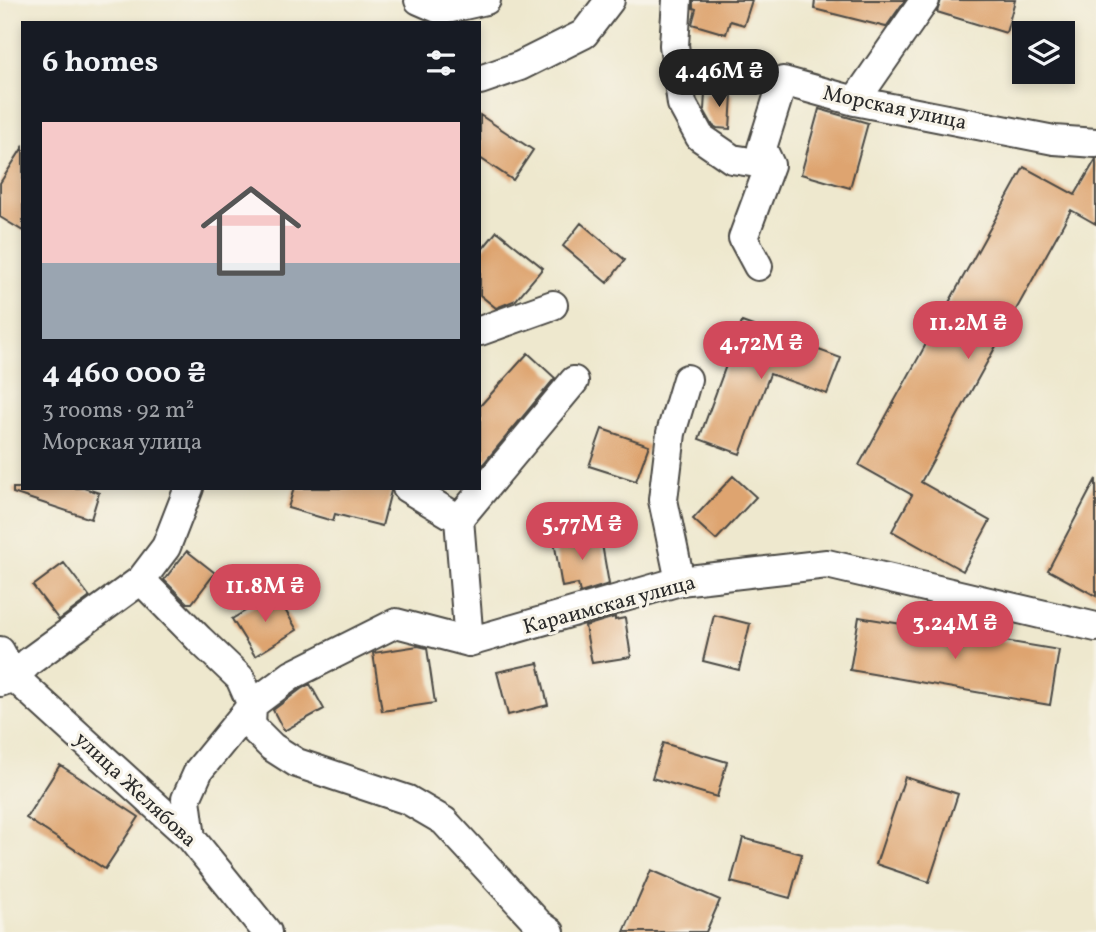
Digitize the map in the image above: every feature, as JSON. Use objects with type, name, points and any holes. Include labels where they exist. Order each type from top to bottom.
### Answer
[{"type":"street","points":[[419,0],[442,10],[486,0]]},
{"type":"street","points":[[481,80],[520,66],[584,34],[610,0]]},
{"type":"street","points":[[677,0],[674,45],[682,104],[700,137],[732,159],[770,165],[743,238],[758,266]]},
{"type":"street","points":[[855,101],[925,0]]},
{"type":"street","name":"Морская улица","points":[[770,165],[762,148],[783,80],[855,101],[1054,140],[1096,143]]},
{"type":"street","points":[[481,331],[553,305]]},
{"type":"street","points":[[680,581],[663,500],[671,433],[687,379]]},
{"type":"street","points":[[191,838],[186,799],[200,769],[252,705],[292,675],[396,623],[469,642],[459,519],[573,381]]},
{"type":"street","points":[[7,679],[141,580],[166,547],[188,490]]},
{"type":"street","points":[[410,490],[459,519]]},
{"type":"street","name":"Караимская улица","points":[[469,642],[680,581],[827,564],[1096,627]]},
{"type":"street","points":[[141,580],[240,678],[252,705],[251,726],[272,747],[297,762],[408,800],[444,821],[539,924],[550,932]]},
{"type":"street","name":"улица Желябова","points":[[0,651],[7,679],[191,838],[267,932]]},
{"type":"building","points":[[693,0],[752,0],[744,25],[730,21],[726,34],[692,24],[696,9],[693,8]]},
{"type":"building","points":[[815,0],[905,0],[886,27],[814,9]]},
{"type":"building","points":[[941,0],[1015,0],[1006,33],[937,12]]},
{"type":"building","points":[[705,93],[732,94],[730,129],[713,126],[704,110]]},
{"type":"building","points":[[819,109],[868,123],[850,188],[801,174]]},
{"type":"building","points":[[481,116],[533,150],[513,180],[481,159]]},
{"type":"building","points":[[21,150],[21,230],[0,217],[0,183]]},
{"type":"building","points":[[1096,159],[1096,224],[1071,210],[921,482],[990,521],[963,571],[892,531],[912,495],[859,465],[1024,167],[1075,195]]},
{"type":"building","points":[[581,223],[625,260],[607,283],[563,246]]},
{"type":"building","points":[[497,231],[543,268],[516,300],[496,308],[481,296],[481,251]]},
{"type":"building","points":[[742,322],[841,358],[827,394],[770,374],[740,454],[699,439]]},
{"type":"building","points":[[528,353],[555,378],[481,467],[481,405]]},
{"type":"building","points":[[602,429],[649,445],[636,481],[589,466]]},
{"type":"building","points":[[733,476],[756,497],[716,540],[693,519]]},
{"type":"building","points":[[1096,479],[1096,596],[1048,570]]},
{"type":"building","points":[[13,488],[21,488],[90,490],[99,493],[91,519],[13,493]]},
{"type":"building","points":[[293,490],[391,491],[382,526],[335,514],[333,521],[288,508]]},
{"type":"building","points":[[600,533],[609,584],[580,593],[578,584],[562,587],[554,541]]},
{"type":"building","points":[[187,551],[215,573],[192,603],[187,603],[164,580]]},
{"type":"building","points":[[64,563],[90,597],[59,620],[33,586]]},
{"type":"building","points":[[275,593],[297,630],[255,656],[232,619]]},
{"type":"building","points":[[714,615],[750,624],[739,670],[703,661]]},
{"type":"building","points":[[615,617],[615,620],[625,618],[631,657],[592,663],[585,626]]},
{"type":"building","points":[[859,617],[1059,650],[1050,705],[850,670]]},
{"type":"building","points":[[418,646],[427,648],[435,703],[382,711],[373,653]]},
{"type":"building","points":[[538,663],[548,705],[508,715],[497,672]]},
{"type":"building","points":[[310,684],[324,709],[284,731],[273,710]]},
{"type":"building","points":[[663,743],[727,762],[717,797],[652,778]]},
{"type":"building","points":[[60,765],[139,817],[105,869],[26,818]]},
{"type":"building","points":[[905,777],[958,794],[929,882],[876,864]]},
{"type":"building","points":[[743,838],[802,854],[790,898],[731,882]]},
{"type":"building","points":[[651,870],[720,900],[706,932],[624,932]]}]
